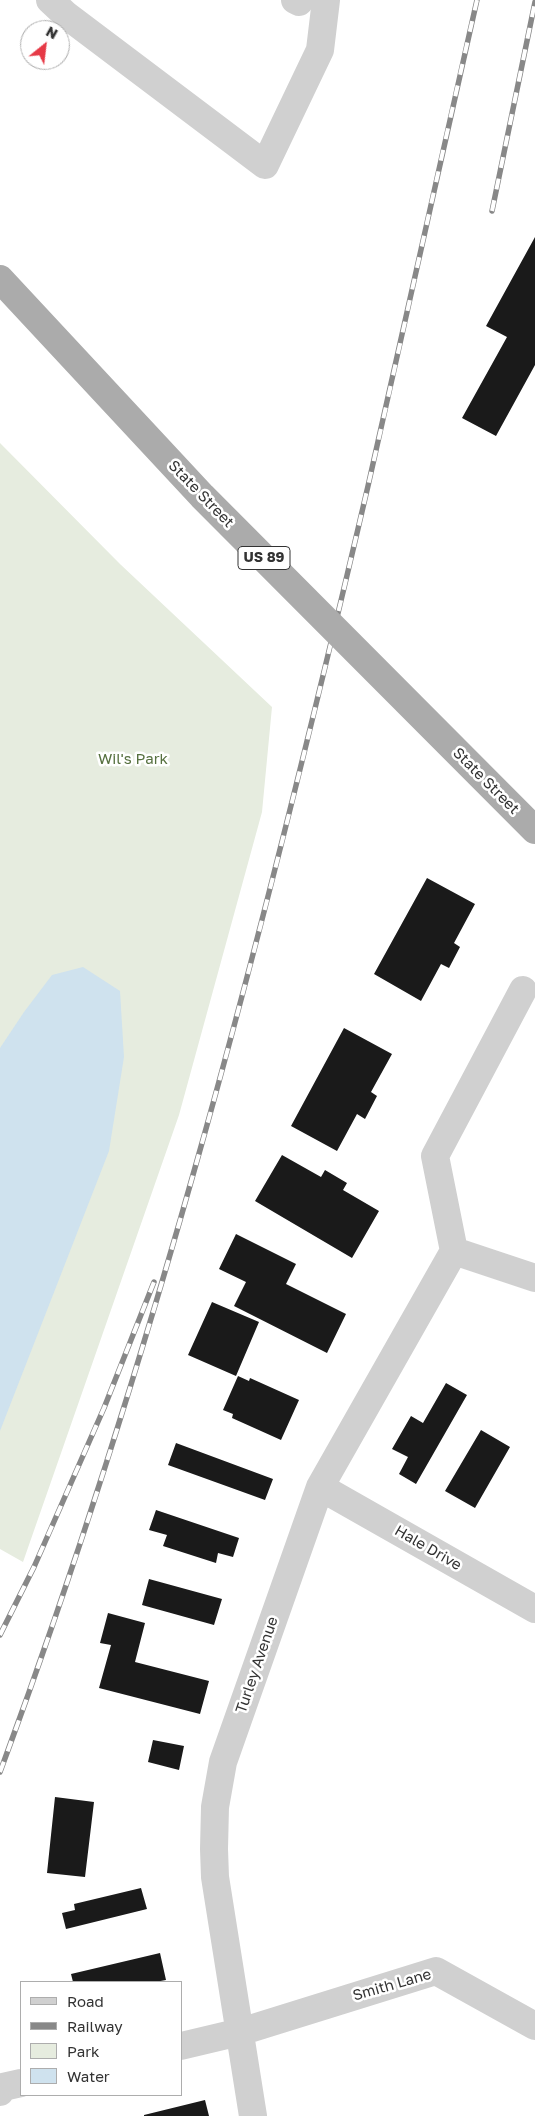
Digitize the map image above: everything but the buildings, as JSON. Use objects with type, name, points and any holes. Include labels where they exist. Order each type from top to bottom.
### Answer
[{"type":"main road","name":"State Street","points":[[0,278],[202,496],[535,830]]},
{"type":"street","points":[[50,0],[66,15],[265,165],[320,50],[326,0]]},
{"type":"street","points":[[295,0],[299,2],[300,0]]},
{"type":"street","points":[[523,990],[435,1156],[454,1251],[535,1278]]},
{"type":"street","name":"Turley Avenue","points":[[253,2116],[215,1877],[215,1807],[224,1762],[320,1487],[454,1251]]},
{"type":"street","name":"Hale Drive","points":[[320,1487],[535,1609]]},
{"type":"street","name":"Smith Lane","points":[[182,2046],[240,2032],[436,1971],[535,2026]]},
{"type":"street","points":[[0,2092],[3,2088],[20,2083]]},
{"type":"green space","name":"Wil's Park","points":[[0,443],[120,564],[272,707],[262,812],[179,1115],[23,1562],[0,1549]]},
{"type":"water","points":[[83,967],[120,991],[124,1057],[109,1151],[0,1431],[0,1048],[52,975]]},
{"type":"railway","points":[[0,1772],[56,1615],[109,1456],[158,1296],[248,973],[330,649],[477,0]]},
{"type":"railway","points":[[492,211],[535,2]]},
{"type":"railway","points":[[0,1635],[34,1567],[104,1408],[154,1282]]}]
